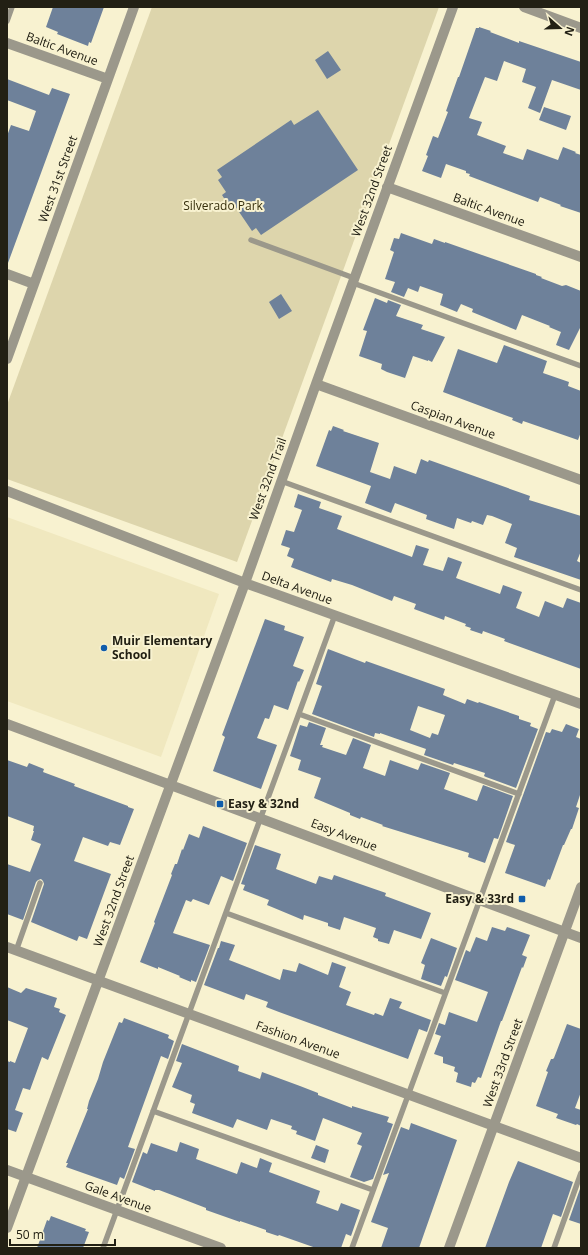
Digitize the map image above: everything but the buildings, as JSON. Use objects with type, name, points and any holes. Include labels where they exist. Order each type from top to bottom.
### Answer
[{"type":"street","name":"West 31st Street","points":[[7,359],[134,7]]},
{"type":"street","name":"West 32nd Street","points":[[316,384],[453,7]]},
{"type":"street","points":[[524,7],[581,28]]},
{"type":"street","name":"Baltic Avenue","points":[[7,43],[108,79]]},
{"type":"street","name":"Baltic Avenue","points":[[387,187],[581,257]]},
{"type":"street","points":[[7,274],[34,284]]},
{"type":"street","name":"Caspian Avenue","points":[[316,384],[581,480]]},
{"type":"street","name":"West 32nd Trail","points":[[245,583],[316,384]]},
{"type":"street","name":"Delta Avenue","points":[[7,491],[245,583],[581,704]]},
{"type":"street","name":"West 32nd Street","points":[[7,1228],[245,583]]},
{"type":"street","name":"Easy Avenue","points":[[7,724],[581,938]]},
{"type":"street","name":"West 33rd Street","points":[[449,1248],[581,887]]},
{"type":"street","name":"Fashion Avenue","points":[[11,949],[581,1158]]},
{"type":"street","name":"Gale Avenue","points":[[7,1170],[220,1248]]},
{"type":"lane","points":[[7,21],[12,7]]},
{"type":"lane","points":[[251,240],[581,366]]},
{"type":"lane","points":[[281,481],[581,590]]},
{"type":"lane","points":[[103,1248],[335,615]]},
{"type":"lane","points":[[352,1248],[555,695]]},
{"type":"lane","points":[[298,714],[519,794]]},
{"type":"lane","points":[[11,949],[40,883]]},
{"type":"lane","points":[[226,913],[446,993]]},
{"type":"lane","points":[[154,1111],[373,1190]]},
{"type":"lane","points":[[554,1248],[581,1173]]},
{"type":"shaded area","name":"Muir Elementary School","points":[[7,517],[219,594],[161,757],[7,701]]},
{"type":"green space","name":"Silverado Park","points":[[152,7],[439,7],[237,562],[7,479],[7,405]]},
{"type":"place","name":"Muir Elementary School","points":[[104,648]]},
{"type":"place","name":"Easy & 32nd","points":[[220,804]]},
{"type":"place","name":"Easy & 33rd","points":[[522,899]]}]
